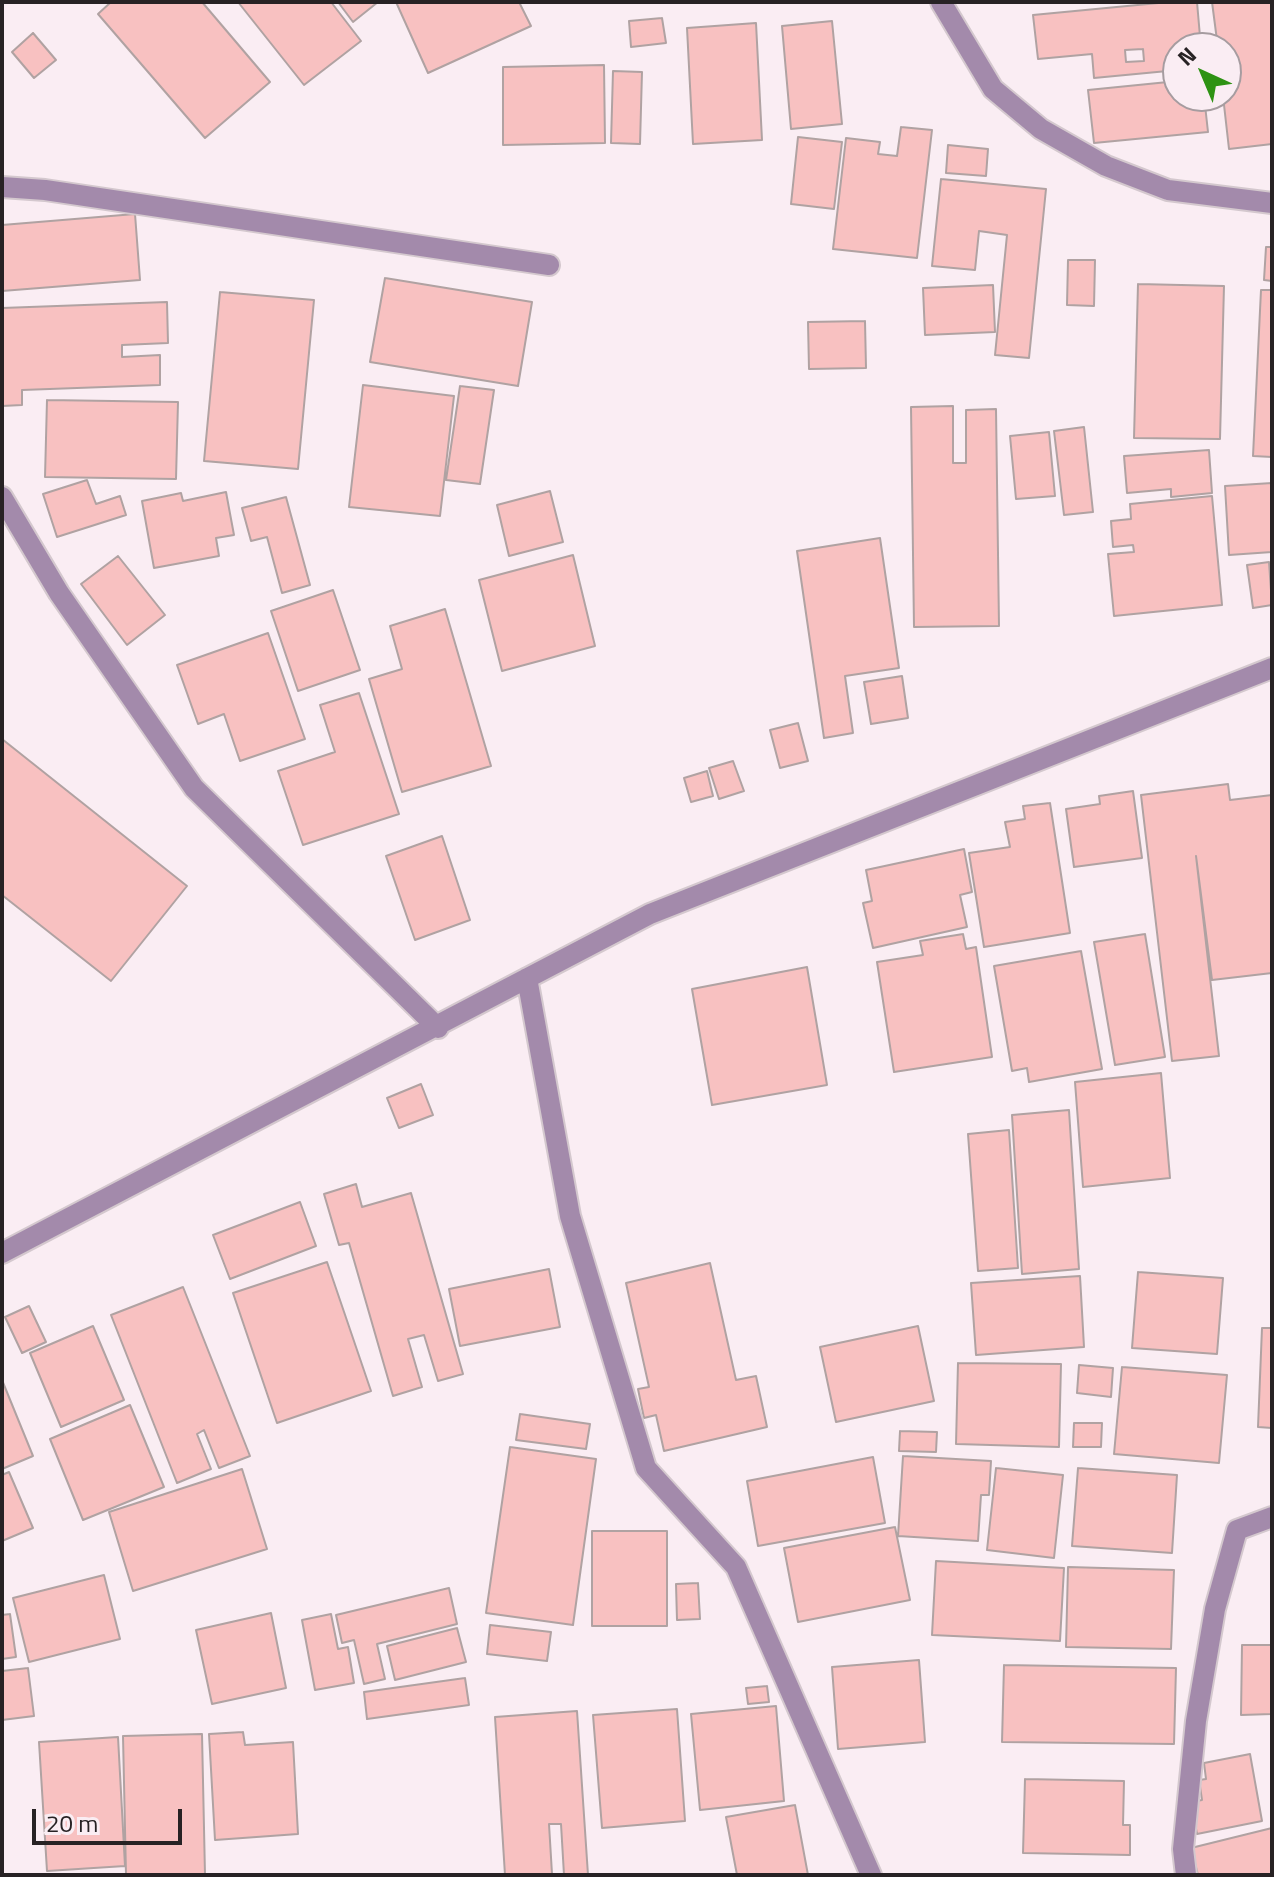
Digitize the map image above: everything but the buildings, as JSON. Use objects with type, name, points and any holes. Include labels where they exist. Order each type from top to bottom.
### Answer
[{"type":"street","points":[[941,2],[993,89],[1041,129],[1106,166],[1168,190],[1272,203]]},
{"type":"street","points":[[2,187],[60,192],[549,265]]},
{"type":"street","points":[[2,497],[59,593],[194,788],[438,1028]]},
{"type":"street","points":[[2,1253],[438,1028],[650,914],[1272,668]]},
{"type":"street","points":[[527,978],[570,1216],[646,1468],[736,1567],[871,1875]]},
{"type":"street","points":[[1186,1875],[1183,1849],[1196,1721],[1215,1609],[1237,1530],[1272,1517]]}]
